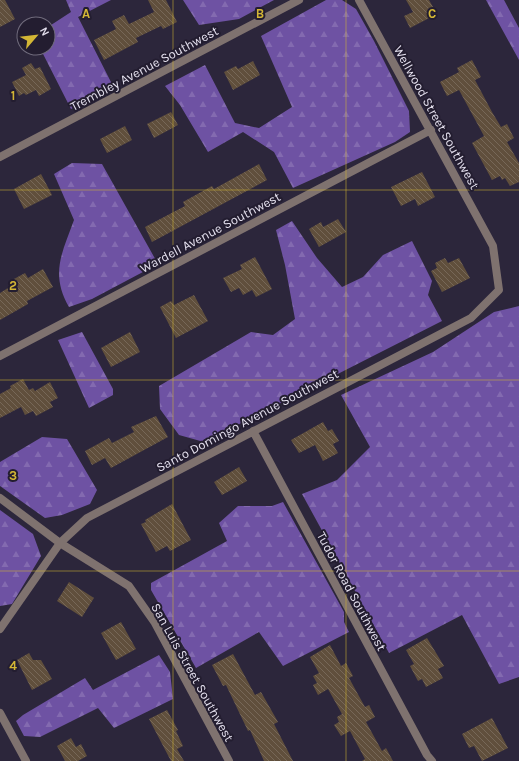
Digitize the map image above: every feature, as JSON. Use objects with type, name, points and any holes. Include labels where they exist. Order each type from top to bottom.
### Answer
[{"type":"street","name":"Trembley Avenue Southwest","points":[[0,157],[299,0]]},
{"type":"street","name":"Wellwood Street Southwest","points":[[358,0],[431,130],[493,246]]},
{"type":"street","name":"Wardell Avenue Southwest","points":[[0,356],[431,130]]},
{"type":"street","name":"Santo Domingo Avenue Southwest","points":[[0,629],[60,543],[87,518],[471,318],[499,290],[493,246]]},
{"type":"street","name":"Tudor Road Southwest","points":[[253,431],[424,749],[432,761]]},
{"type":"street","name":"San Luis Street Southwest","points":[[0,498],[60,543],[128,586],[155,623],[229,761]]},
{"type":"street","points":[[0,713],[26,761]]},
{"type":"green space","points":[[66,0],[111,0],[78,17],[114,88],[71,109],[44,56],[56,56],[56,22],[71,12]]},
{"type":"green space","points":[[183,0],[274,0],[239,19],[199,25]]},
{"type":"green space","points":[[326,0],[342,0],[356,9],[374,41],[409,111],[410,132],[395,142],[293,188],[274,152],[243,132],[208,152],[180,105],[165,86],[205,65],[235,123],[259,128],[292,107],[261,36]]},
{"type":"green space","points":[[486,0],[504,0],[519,28],[519,60]]},
{"type":"green space","points":[[72,163],[102,164],[158,264],[92,299],[69,307],[63,295],[59,274],[62,253],[74,220],[54,174]]},
{"type":"green space","points":[[292,221],[317,258],[342,287],[363,277],[383,255],[412,241],[432,281],[428,295],[442,321],[204,442],[179,435],[160,409],[159,386],[251,332],[273,335],[295,319],[285,265],[276,230]]},
{"type":"green space","points":[[519,306],[519,677],[499,684],[462,615],[389,653],[302,494],[337,480],[370,447],[341,395],[433,352],[494,312]]},
{"type":"green space","points":[[82,332],[113,389],[113,395],[89,408],[58,340]]},
{"type":"green space","points":[[42,437],[67,439],[97,490],[90,504],[62,515],[45,518],[0,486],[0,462]]},
{"type":"green space","points":[[283,502],[344,612],[344,622],[349,632],[283,666],[259,632],[196,668],[151,590],[151,583],[227,541],[219,523],[238,506],[272,506]]},
{"type":"green space","points":[[0,510],[33,534],[41,556],[12,604],[0,606]]},
{"type":"green space","points":[[159,655],[170,672],[173,699],[114,728],[98,708],[40,737],[24,736],[16,721],[23,715],[85,678],[93,690]]},
{"type":"building","points":[[0,0],[5,0],[15,19],[0,27]]},
{"type":"building","points":[[148,0],[166,0],[177,22],[163,29],[161,26],[136,38],[138,42],[104,60],[94,40],[116,29],[112,21],[124,15],[129,24],[154,12]]},
{"type":"building","points":[[406,0],[429,0],[437,14],[410,28],[404,16],[413,12]]},
{"type":"building","points":[[472,60],[481,77],[475,80],[492,112],[501,127],[507,124],[514,138],[507,142],[519,163],[519,182],[510,186],[505,178],[502,180],[500,176],[492,180],[472,143],[484,136],[459,90],[447,96],[440,82],[459,72],[457,68]]},
{"type":"building","points":[[253,61],[260,75],[233,90],[224,72],[236,66],[238,69]]},
{"type":"building","points":[[31,63],[35,69],[40,67],[51,89],[39,96],[36,90],[26,95],[24,93],[19,96],[12,82],[26,75],[22,68]]},
{"type":"building","points":[[171,112],[178,125],[154,138],[147,124]]},
{"type":"building","points":[[125,126],[132,140],[107,153],[100,139]]},
{"type":"building","points":[[259,164],[267,180],[152,242],[145,227],[185,206],[183,202],[212,186],[214,189]]},
{"type":"building","points":[[422,172],[435,197],[418,206],[415,199],[401,206],[391,187]]},
{"type":"building","points":[[41,174],[52,195],[24,209],[14,189]]},
{"type":"building","points":[[338,219],[346,232],[319,247],[309,229],[321,222],[323,227]]},
{"type":"building","points":[[255,257],[272,289],[256,297],[252,290],[243,295],[239,288],[231,292],[223,278],[242,269],[240,265]]},
{"type":"building","points":[[445,258],[448,263],[459,258],[470,278],[442,292],[431,271],[437,268],[435,263]]},
{"type":"building","points":[[43,269],[53,287],[27,301],[28,304],[0,320],[0,293],[16,283],[14,279],[25,273],[28,278]]},
{"type":"building","points":[[194,295],[208,321],[176,338],[160,307],[171,301],[174,305]]},
{"type":"building","points":[[130,332],[140,352],[111,367],[101,348]]},
{"type":"building","points":[[23,379],[29,390],[33,388],[35,391],[50,382],[58,398],[50,402],[53,407],[36,416],[33,411],[25,415],[21,407],[0,418],[0,394],[11,388],[10,386]]},
{"type":"building","points":[[156,416],[168,437],[111,468],[105,458],[92,465],[85,451],[109,438],[112,443],[134,432],[131,427]]},
{"type":"building","points":[[323,422],[328,431],[332,429],[339,441],[333,444],[338,453],[323,461],[315,445],[299,453],[291,440]]},
{"type":"building","points":[[239,467],[247,481],[222,495],[214,482]]},
{"type":"building","points":[[172,504],[191,540],[170,551],[167,546],[156,552],[141,524]]},
{"type":"building","points":[[69,582],[94,598],[82,617],[57,601]]},
{"type":"building","points":[[121,622],[136,649],[116,660],[101,633]]},
{"type":"building","points":[[427,638],[444,666],[438,669],[443,678],[426,687],[422,679],[418,681],[410,666],[414,664],[406,650]]},
{"type":"building","points":[[330,645],[341,666],[346,663],[353,676],[349,678],[365,707],[369,705],[375,717],[366,722],[382,751],[386,748],[393,761],[362,761],[365,759],[350,731],[341,736],[334,725],[339,722],[337,717],[342,714],[328,689],[318,695],[313,685],[317,683],[313,676],[319,673],[310,657]]},
{"type":"building","points":[[29,653],[33,660],[41,660],[52,679],[32,690],[17,660]]},
{"type":"building","points":[[233,654],[255,695],[261,692],[278,722],[274,724],[293,761],[264,761],[250,730],[248,731],[226,685],[223,686],[212,665]]},
{"type":"building","points":[[167,710],[178,730],[176,731],[183,746],[177,749],[184,761],[171,761],[149,719]]},
{"type":"building","points":[[492,718],[508,748],[482,761],[474,746],[469,748],[462,734]]},
{"type":"building","points":[[71,738],[76,747],[81,744],[87,756],[78,761],[65,761],[57,746]]}]
